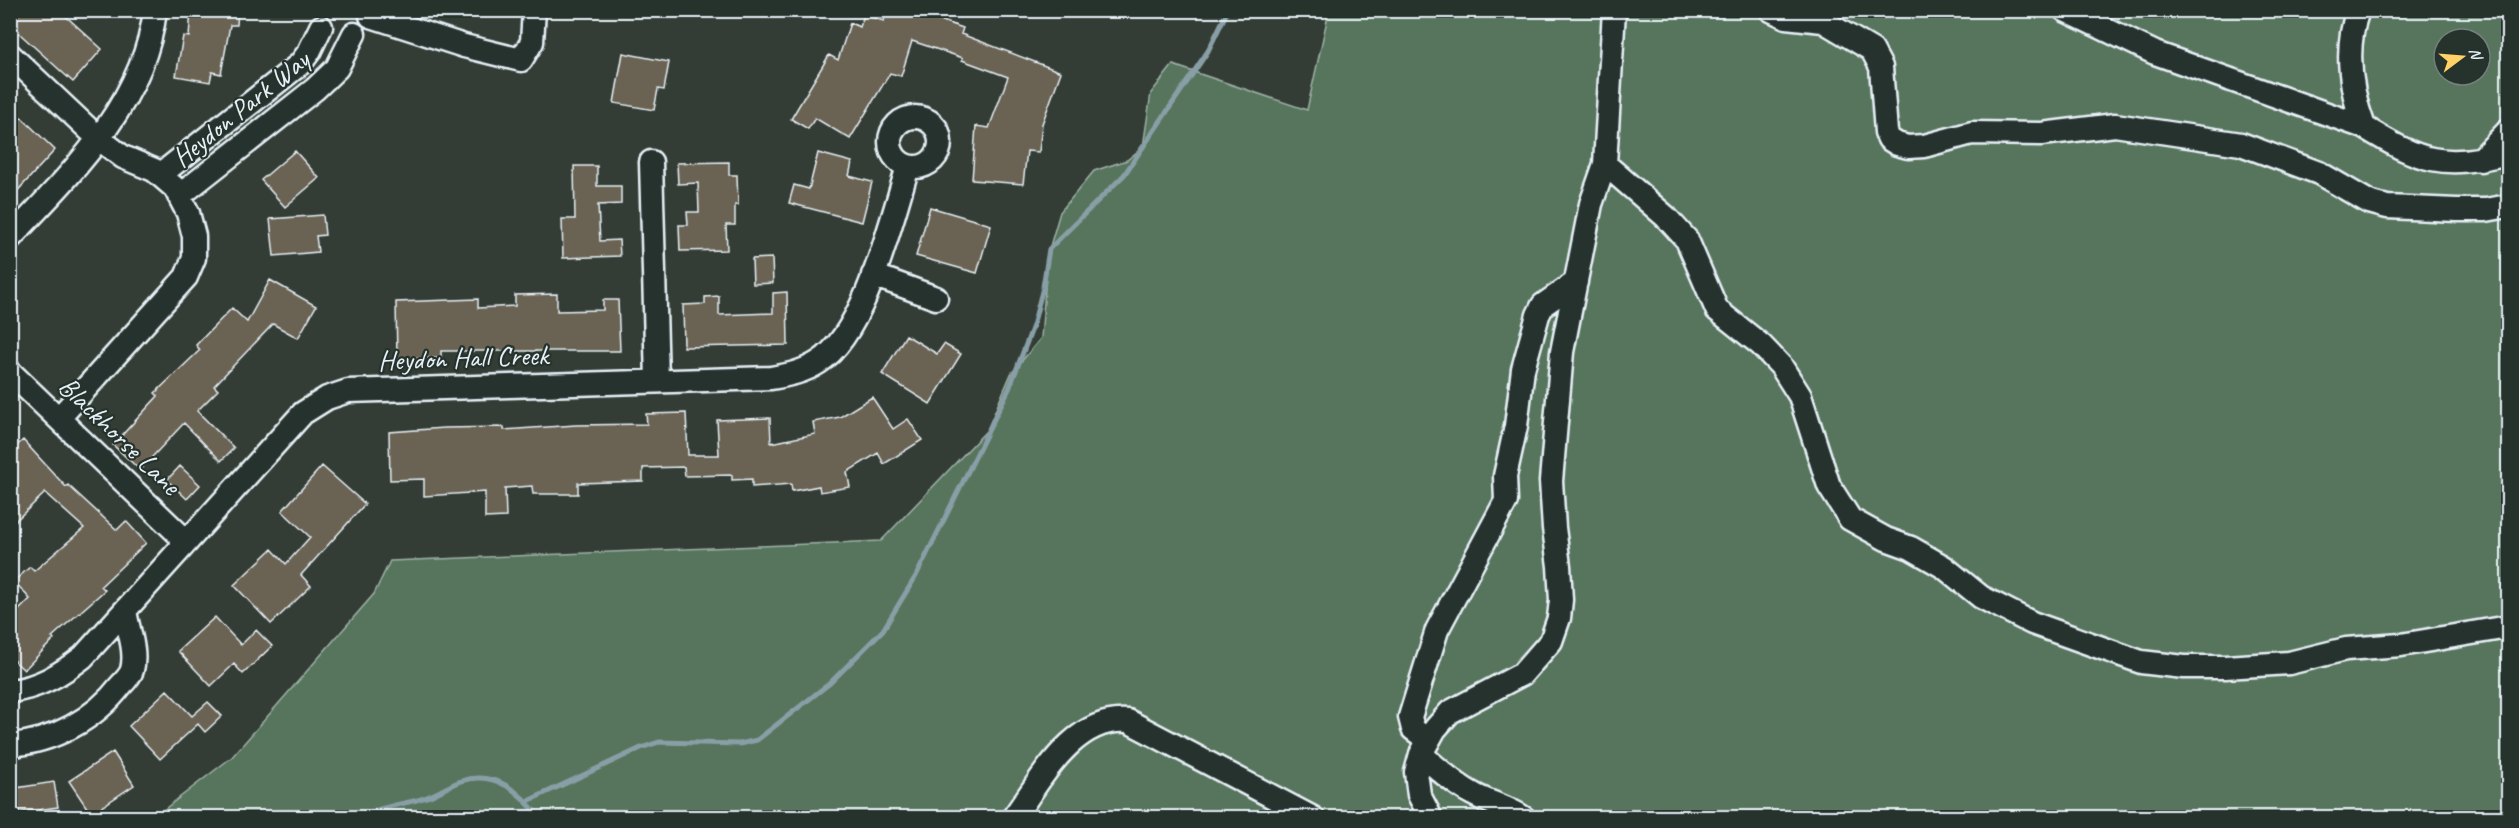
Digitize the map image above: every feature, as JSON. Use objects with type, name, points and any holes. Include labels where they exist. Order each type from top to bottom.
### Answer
[{"type":"street","points":[[10,238],[80,161],[116,115],[138,71],[154,25],[155,10]]},
{"type":"street","points":[[372,13],[464,46],[521,60],[532,42],[534,10]]},
{"type":"street","points":[[1771,10],[1786,17],[1822,21],[1872,50],[1881,67],[1886,132],[1889,139],[1908,147],[1924,146],[1972,133],[2042,134],[2115,125],[2241,144],[2319,173],[2369,202],[2387,207],[2487,210],[2508,206]]},
{"type":"street","points":[[2065,10],[2155,53],[2364,127],[2392,145],[2424,158],[2454,163],[2508,153]]},
{"type":"street","points":[[2358,10],[2352,25],[2349,46],[2357,108],[2364,127]]},
{"type":"street","name":"Heydon Park Way","points":[[179,196],[315,89],[337,68],[354,34],[366,26],[372,13]]},
{"type":"street","points":[[1431,818],[1419,795],[1416,771],[1424,747],[1450,712],[1522,674],[1551,641],[1558,618],[1561,600],[1551,482],[1562,352],[1591,204],[1605,164],[1617,15]]},
{"type":"street","points":[[316,19],[343,35],[354,34]]},
{"type":"street","name":"Heydon Park Way","points":[[160,175],[300,64],[309,52],[316,19]]},
{"type":"street","points":[[10,55],[98,138],[123,157],[154,170],[175,188],[188,213],[194,236],[194,258],[186,277],[59,418]]},
{"type":"street","points":[[241,111],[258,134]]},
{"type":"street","points":[[2480,160],[2508,131]]},
{"type":"street","points":[[651,162],[657,381]]},
{"type":"street","points":[[1605,164],[1666,217],[1687,240],[1717,310],[1761,345],[1782,366],[1800,396],[1829,486],[1850,519],[1886,539],[1911,548],[1944,567],[1981,597],[2032,623],[2141,662],[2184,667],[2224,668],[2289,663],[2346,649],[2401,645],[2508,627]]},
{"type":"street","name":"Heydon Hall Creek","points":[[10,691],[37,685],[62,673],[83,657],[303,413],[327,398],[348,391],[771,378],[798,373],[819,362],[849,332],[873,275],[908,167]]},
{"type":"street","points":[[873,275],[936,298]]},
{"type":"street","points":[[1524,818],[1514,811],[1499,807],[1462,788],[1424,747],[1410,724],[1428,654],[1437,630],[1506,501],[1505,476],[1516,426],[1523,369],[1538,315],[1543,305],[1576,282]]},
{"type":"street","name":"Blackhorse Lane","points":[[10,372],[187,542]]},
{"type":"street","points":[[10,745],[44,739],[74,726],[108,702],[131,673],[133,648],[125,611]]},
{"type":"street","points":[[1013,818],[1063,751],[1083,733],[1100,723],[1114,720],[1128,722],[1314,818]]},
{"type":"green space","points":[[1329,11],[2508,11],[2508,817],[153,818],[232,757],[374,594],[390,561],[881,541],[987,430],[1011,374],[1041,338],[1048,253],[1060,212],[1094,171],[1127,160],[1143,147],[1151,93],[1173,65],[1307,110]]},
{"type":"building","points":[[22,10],[59,10],[102,49],[73,82],[10,25]]},
{"type":"building","points":[[191,10],[238,10],[237,25],[230,25],[221,74],[212,72],[210,82],[176,76],[183,36],[189,37]]},
{"type":"building","points":[[887,10],[910,10],[963,28],[961,34],[1061,72],[1042,124],[1039,152],[1027,151],[1023,184],[972,180],[976,126],[989,128],[1008,77],[962,60],[963,58],[912,41],[901,76],[890,73],[850,139],[815,118],[808,129],[791,119],[829,55],[838,60],[850,23],[860,27],[864,15],[884,21]]},
{"type":"building","points":[[623,53],[669,62],[664,90],[658,89],[654,110],[614,103]]},
{"type":"building","points":[[21,117],[55,150],[10,199],[10,128]]},
{"type":"building","points":[[295,151],[319,178],[285,207],[261,180]]},
{"type":"building","points":[[818,153],[852,162],[849,176],[872,182],[862,222],[789,203],[794,185],[809,189]]},
{"type":"building","points":[[729,162],[729,175],[737,175],[738,205],[735,205],[735,225],[726,225],[727,250],[680,251],[679,225],[688,225],[687,212],[699,212],[698,183],[678,184],[677,163]]},
{"type":"building","points":[[574,166],[597,166],[597,186],[621,186],[621,204],[598,205],[600,241],[619,240],[620,256],[563,258],[562,219],[575,219]]},
{"type":"building","points":[[930,207],[991,225],[977,273],[916,256]]},
{"type":"building","points":[[323,215],[325,235],[316,236],[318,252],[274,256],[270,219]]},
{"type":"building","points":[[772,258],[773,283],[753,284],[752,259]]},
{"type":"building","points":[[270,280],[316,306],[298,338],[273,324],[214,386],[218,390],[197,411],[234,448],[221,461],[184,423],[140,470],[113,445],[158,396],[155,393],[200,350],[196,345],[232,308],[247,322]]},
{"type":"building","points":[[787,292],[788,345],[684,347],[683,305],[705,304],[705,297],[719,296],[719,315],[773,313],[773,293]]},
{"type":"building","points":[[557,294],[557,311],[603,310],[603,300],[618,300],[620,351],[441,351],[441,358],[397,359],[396,302],[478,299],[478,308],[515,306],[515,295]]},
{"type":"building","points":[[906,335],[937,354],[944,344],[961,354],[930,404],[882,374]]},
{"type":"building","points":[[872,397],[893,429],[908,419],[922,440],[884,464],[878,453],[847,472],[850,487],[820,492],[819,486],[792,491],[791,484],[752,487],[752,479],[732,480],[732,475],[685,476],[684,467],[643,468],[643,481],[578,483],[578,494],[533,494],[532,486],[505,488],[506,517],[485,518],[485,492],[424,496],[424,479],[390,480],[389,432],[444,428],[504,427],[504,430],[576,425],[647,424],[646,414],[686,413],[688,455],[719,455],[717,420],[770,418],[771,443],[815,434],[813,422],[840,417]]},
{"type":"building","points":[[23,440],[66,487],[68,485],[117,530],[126,521],[146,543],[101,586],[105,590],[52,637],[54,639],[24,670],[10,657],[10,619],[30,599],[14,581],[30,567],[34,571],[84,528],[45,493],[10,526],[10,452]]},
{"type":"building","points":[[180,466],[200,485],[187,499],[167,480]]},
{"type":"building","points":[[322,466],[365,504],[301,575],[311,586],[271,624],[234,585],[272,549],[286,564],[310,537],[282,511]]},
{"type":"building","points":[[215,617],[241,645],[256,630],[272,646],[243,674],[234,664],[211,686],[178,651]]},
{"type":"building","points":[[167,690],[192,716],[208,702],[222,716],[205,732],[198,724],[160,759],[129,726]]},
{"type":"building","points":[[113,752],[134,785],[91,814],[69,781]]},
{"type":"building","points":[[54,782],[58,807],[10,814],[10,789]]},
{"type":"waterway","points":[[528,801],[641,748],[659,742],[740,744],[757,740],[830,683],[883,630],[916,576],[1009,389],[1033,326],[1043,287],[1049,249],[1124,175],[1208,51],[1228,10]]},
{"type":"waterway","points":[[360,818],[384,808],[427,797],[461,781],[473,778],[485,778],[506,785],[524,799],[539,818]]}]
